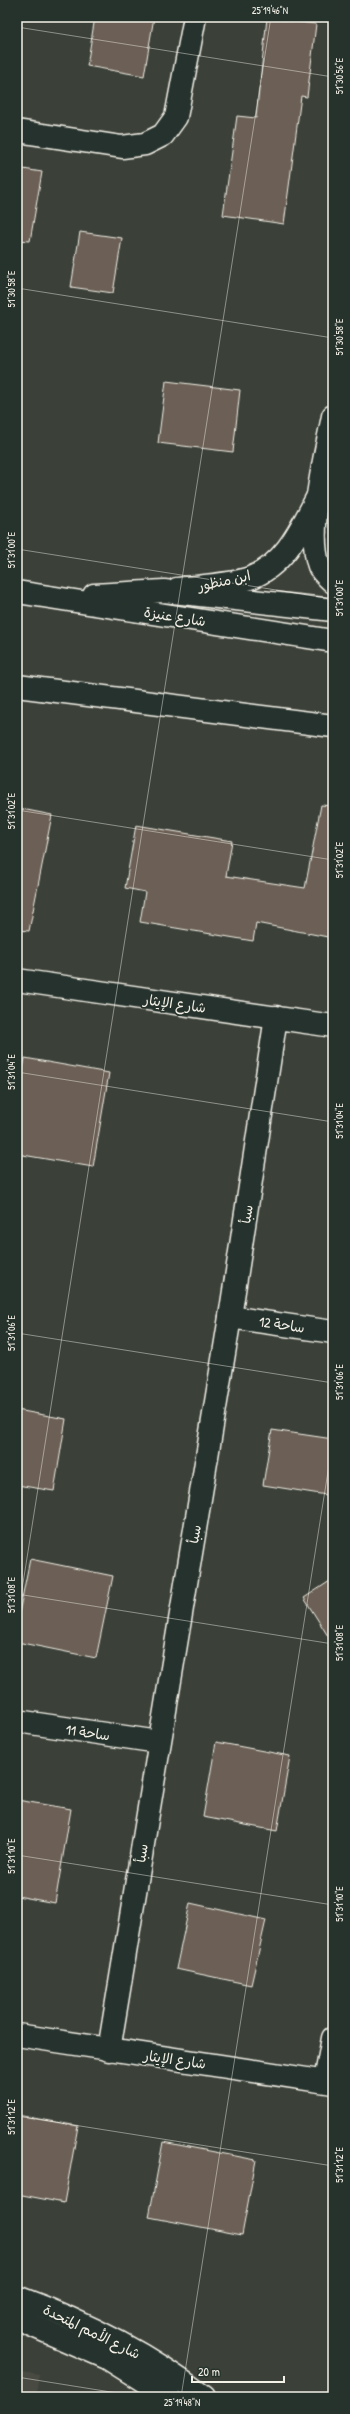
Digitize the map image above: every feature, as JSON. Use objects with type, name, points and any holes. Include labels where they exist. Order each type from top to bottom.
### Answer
[{"type":"main road","points":[[17,131],[122,147],[145,144],[163,135],[176,117],[195,17]]},
{"type":"main road","name":"ابن منظور","points":[[333,416],[317,498],[316,550],[319,567],[333,582]]},
{"type":"main road","name":"ابن منظور","points":[[164,591],[250,578],[273,563],[291,545],[317,498]]},
{"type":"main road","points":[[47,597],[164,591],[333,610]]},
{"type":"main road","name":"شارع عنيزة","points":[[17,592],[333,640]]},
{"type":"main road","points":[[17,686],[333,726]]},
{"type":"main road","name":"شارع الإيثار","points":[[17,980],[333,1026]]},
{"type":"main road","name":"سبأ","points":[[109,2050],[230,1317],[276,1017]]},
{"type":"main road","name":"ساحة 12","points":[[230,1317],[333,1332]]},
{"type":"main road","name":"ساحة 11","points":[[17,1721],[159,1742]]},
{"type":"main road","name":"شارع الإيثار","points":[[17,2035],[329,2082]]},
{"type":"main road","points":[[329,2082],[333,2038]]},
{"type":"main road","name":"شارع الأمم المتحدة","points":[[17,2297],[116,2339],[173,2373],[204,2397]]},
{"type":"main road","name":"شارع الأمم المتحدة","points":[[17,2319],[106,2358],[169,2397]]},
{"type":"shaded area","points":[[17,2371],[39,2375],[35,2397],[17,2397]]},
{"type":"building","points":[[95,17],[154,17],[144,76],[87,66]]},
{"type":"building","points":[[267,18],[316,24],[307,97],[301,96],[284,224],[223,215],[237,116],[256,118]]},
{"type":"building","points":[[17,168],[42,172],[30,241],[17,240]]},
{"type":"building","points":[[80,232],[122,238],[113,293],[71,287]]},
{"type":"building","points":[[166,381],[240,390],[233,452],[158,443]]},
{"type":"building","points":[[321,805],[333,806],[333,938],[256,923],[253,941],[140,922],[145,892],[125,888],[136,825],[232,841],[226,876],[305,888]]},
{"type":"building","points":[[17,808],[52,815],[29,931],[17,930]]},
{"type":"building","points":[[25,1058],[109,1073],[93,1167],[17,1154],[17,1103]]},
{"type":"building","points":[[17,1410],[66,1419],[54,1491],[17,1485]]},
{"type":"building","points":[[272,1430],[333,1439],[333,1496],[263,1485]]},
{"type":"building","points":[[30,1559],[113,1576],[96,1658],[17,1642],[17,1623]]},
{"type":"building","points":[[333,1579],[333,1644],[304,1598]]},
{"type":"building","points":[[216,1742],[290,1756],[277,1831],[203,1817]]},
{"type":"building","points":[[17,1800],[71,1809],[55,1903],[17,1896]]},
{"type":"building","points":[[190,1903],[266,1920],[251,1985],[176,1969]]},
{"type":"building","points":[[17,2115],[78,2126],[64,2203],[17,2194]]},
{"type":"building","points":[[163,2142],[256,2160],[242,2235],[149,2217]]}]
